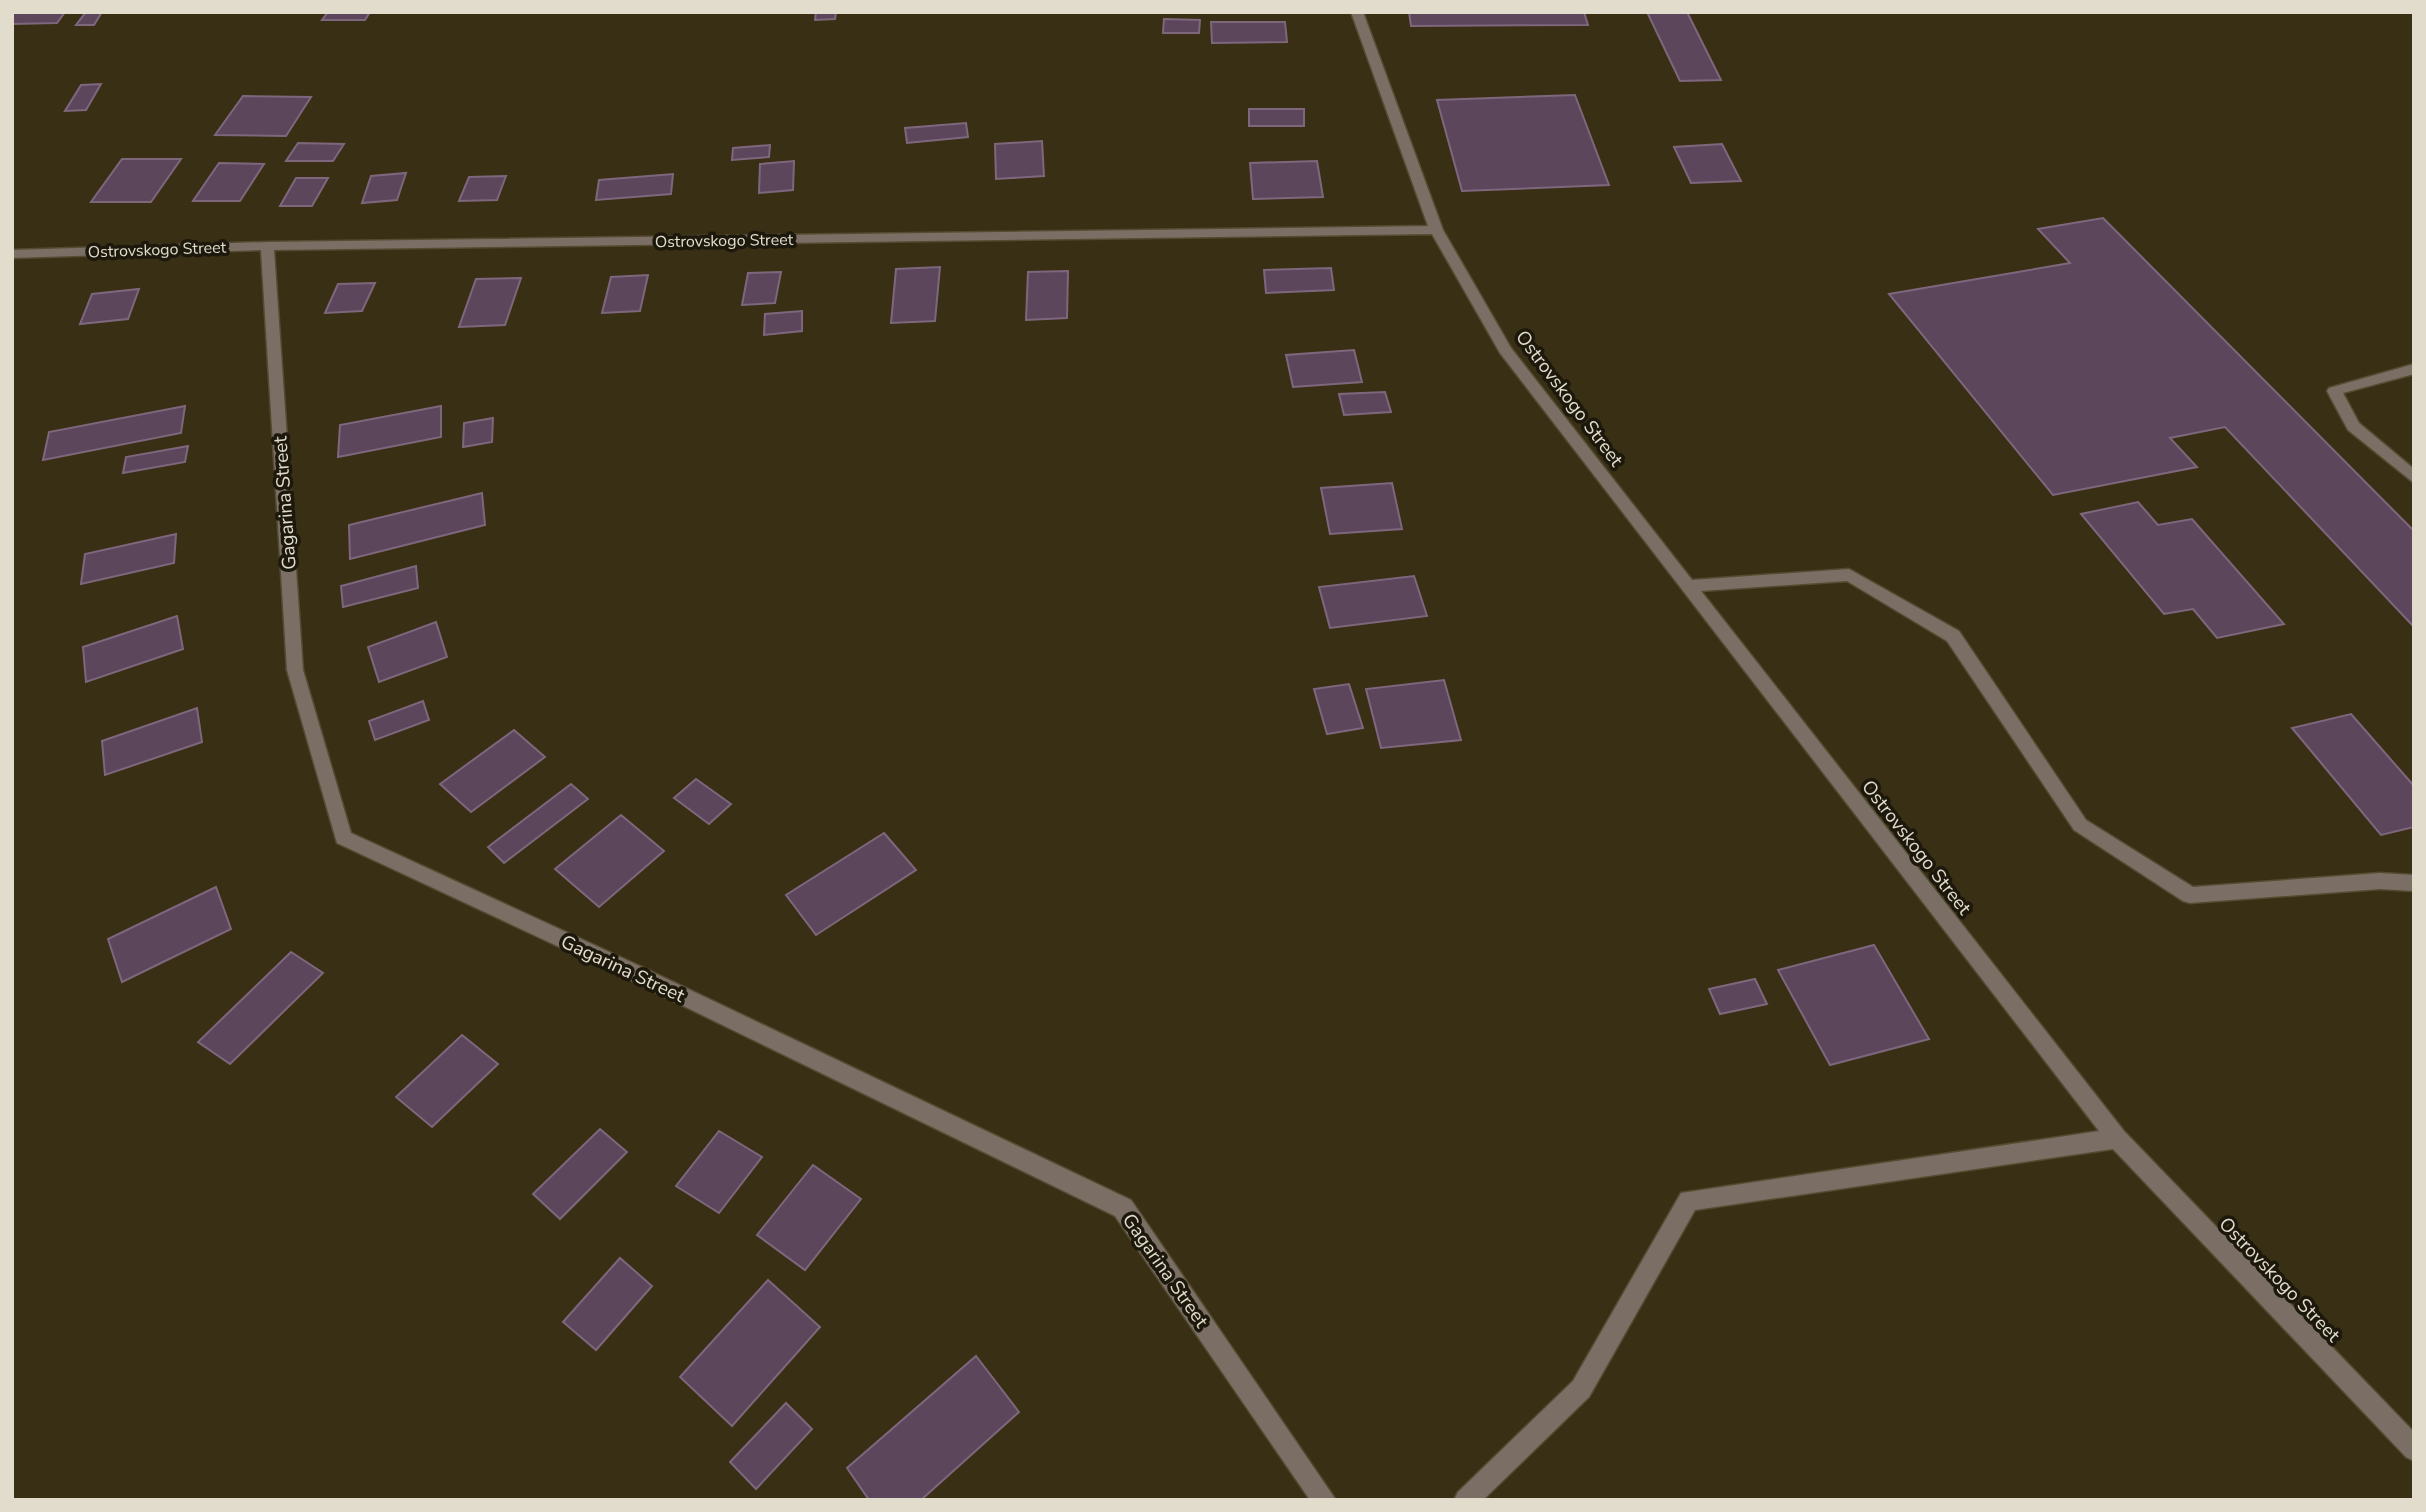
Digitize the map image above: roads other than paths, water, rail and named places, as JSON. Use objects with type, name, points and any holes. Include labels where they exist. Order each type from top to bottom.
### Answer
[{"type":"street","name":"Ostrovskogo Street","points":[[1357,12],[1436,230],[1505,350],[2117,1138],[2414,1450]]},
{"type":"street","name":"Ostrovskogo Street","points":[[12,254],[267,246],[1436,230]]},
{"type":"street","name":"Gagarina Street","points":[[267,246],[295,670],[343,838],[635,972],[1123,1208],[1324,1500]]},
{"type":"street","points":[[2414,369],[2334,390],[2353,426],[2414,478]]},
{"type":"street","points":[[1688,586],[1849,575],[1953,636],[2080,825],[2190,895],[2381,881],[2414,883]]},
{"type":"street","points":[[1465,1500],[1581,1389],[1689,1200],[2117,1138]]}]
